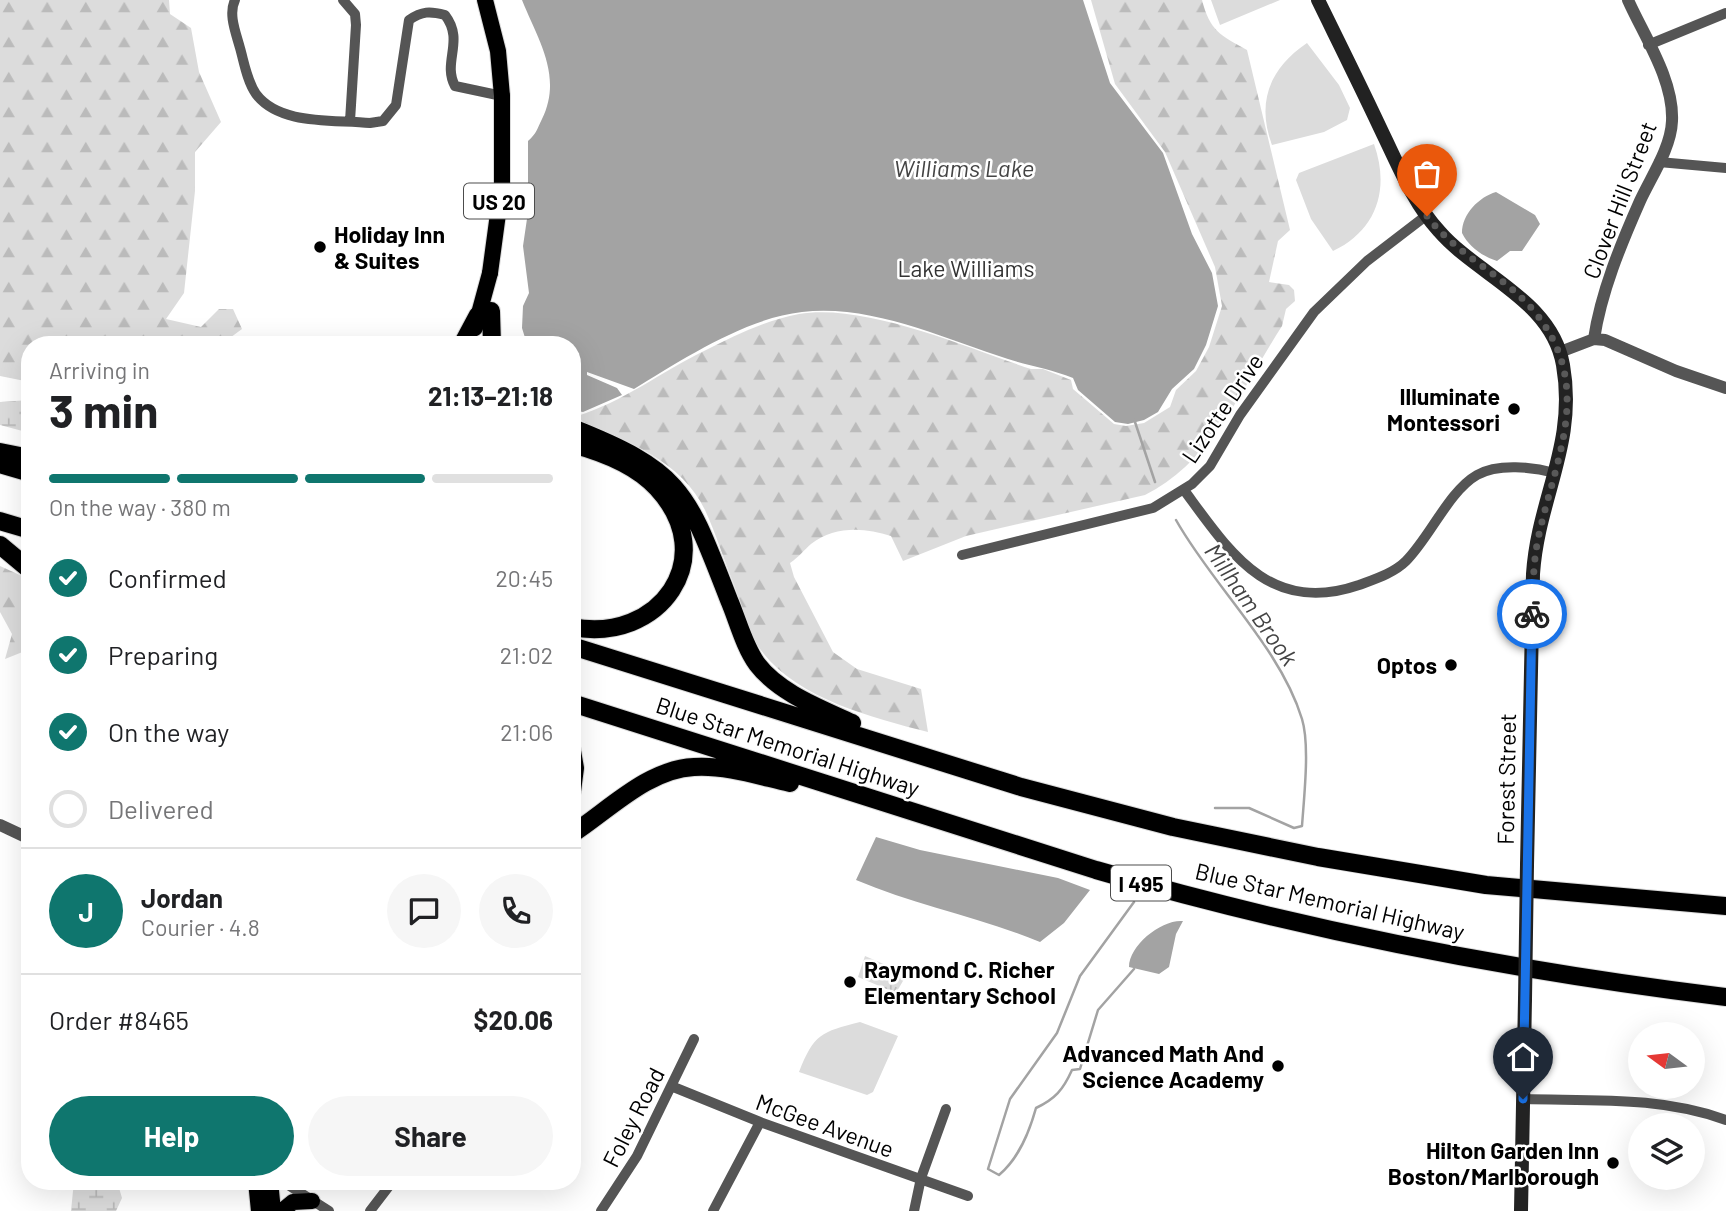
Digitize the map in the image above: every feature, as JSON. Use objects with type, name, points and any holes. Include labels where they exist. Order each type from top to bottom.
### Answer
[{"type":"highway","points":[[468,336],[484,313]]},
{"type":"highway","points":[[484,313],[490,336]]},
{"type":"highway","points":[[581,432],[638,457],[678,488],[698,519],[746,643],[764,671],[810,703],[918,754]]},
{"type":"highway","points":[[581,448],[624,465],[657,488],[678,524],[684,553],[679,579],[654,610],[611,628],[581,627]]},
{"type":"highway","points":[[0,452],[21,456]]},
{"type":"highway","points":[[0,464],[21,470]]},
{"type":"highway","points":[[0,521],[21,527]]},
{"type":"highway","points":[[0,545],[21,562]]},
{"type":"highway","name":"Blue Star Memorial Highway","points":[[581,649],[1082,804],[1318,857],[1536,891],[1726,906]]},
{"type":"highway","name":"Blue Star Memorial Highway","points":[[581,706],[1147,884],[1351,934],[1539,971],[1726,998]]},
{"type":"highway","points":[[581,828],[645,784],[673,771],[692,767],[752,774],[952,824]]},
{"type":"main road","name":"US 20","points":[[484,336],[484,313],[502,184],[502,96],[498,51],[485,0]]},
{"type":"main road","points":[[1318,0],[1407,183],[1427,215],[1451,243],[1533,309],[1560,352]]},
{"type":"main road","name":"US 20","points":[[475,336],[484,313]]},
{"type":"main road","name":"Forest Street","points":[[1521,1211],[1534,567],[1567,421],[1560,352]]},
{"type":"main road","points":[[257,1190],[260,1211]]},
{"type":"main road","points":[[271,1190],[273,1211]]},
{"type":"main road","points":[[282,1211],[293,1202],[312,1201]]},
{"type":"street","points":[[235,0],[233,19],[246,69],[256,94],[270,107],[284,113],[370,123],[383,121],[396,105],[405,31],[409,20],[420,12],[432,11],[445,15],[452,24],[455,35],[452,80],[455,86],[502,96]]},
{"type":"street","points":[[343,0],[355,14],[356,25],[350,121]]},
{"type":"street","name":"Clover Hill Street","points":[[1594,339],[1608,284],[1671,130],[1672,114],[1665,82],[1628,0]]},
{"type":"street","points":[[1648,45],[1726,13]]},
{"type":"street","points":[[1659,162],[1726,168]]},
{"type":"street","name":"Lizotte Drive","points":[[962,555],[1153,508],[1184,490],[1210,466],[1240,415],[1314,312],[1367,261],[1427,215]]},
{"type":"street","points":[[1560,352],[1594,339],[1622,346],[1676,371],[1726,388]]},
{"type":"street","points":[[1184,490],[1229,552],[1249,569],[1266,580],[1287,587],[1326,591],[1350,588],[1378,578],[1403,564],[1462,487],[1475,476],[1489,469],[1503,468],[1540,469],[1555,473]]},
{"type":"street","points":[[0,825],[21,835]]},
{"type":"street","name":"Foley Road","points":[[601,1211],[632,1163],[694,1039]]},
{"type":"street","name":"McGee Avenue","points":[[671,1086],[760,1122],[968,1196]]},
{"type":"street","points":[[1523,1099],[1652,1102],[1726,1120]]},
{"type":"street","points":[[914,1211],[921,1180],[946,1109]]},
{"type":"street","points":[[713,1211],[760,1122]]},
{"type":"street","points":[[296,1190],[329,1211]]},
{"type":"street","points":[[370,1211],[386,1190]]},
{"type":"green space","points":[[0,0],[169,0],[170,14],[191,28],[199,72],[221,122],[195,152],[195,191],[184,293],[166,319],[201,327],[219,309],[233,309],[242,329],[232,336],[21,336],[21,380],[0,376]]},
{"type":"green space","points":[[1091,0],[1202,0],[1217,31],[1247,50],[1290,230],[1278,241],[1269,282],[1289,285],[1294,290],[1295,301],[1286,309],[1282,326],[1224,421],[1207,443],[1168,481],[1145,495],[966,536],[903,561],[891,536],[870,531],[839,531],[811,544],[790,563],[794,577],[833,652],[857,669],[921,689],[928,732],[836,704],[794,681],[760,649],[751,634],[705,510],[683,479],[636,446],[583,422],[581,415],[610,403],[688,359],[750,329],[799,314],[826,312],[885,321],[947,339],[1031,369],[1043,369],[1071,380],[1073,389],[1114,424],[1126,426],[1144,423],[1170,407],[1176,390],[1196,371],[1209,347],[1222,306],[1215,267],[1165,152],[1115,84]]},
{"type":"green space","points":[[1211,0],[1280,0],[1220,25]]},
{"type":"green space","points":[[1307,43],[1339,85],[1350,108],[1347,120],[1324,132],[1272,145],[1266,114],[1270,87],[1284,63]]},
{"type":"green space","points":[[1374,144],[1381,177],[1376,206],[1370,220],[1360,232],[1333,251],[1311,219],[1296,180],[1299,173]]},
{"type":"green space","points":[[21,401],[21,431],[0,425],[0,402]]},
{"type":"green space","points":[[0,566],[21,576],[21,653],[5,659],[12,634],[0,612]]},
{"type":"green space","points":[[865,956],[907,974],[896,993],[858,977]]},
{"type":"green space","points":[[860,1022],[898,1036],[873,1092],[867,1095],[799,1072],[809,1050],[820,1036]]},
{"type":"green space","points":[[73,1190],[120,1190],[122,1198],[116,1211],[71,1211]]},
{"type":"water","name":"Williams Lake","points":[[522,0],[1083,0],[1110,83],[1163,153],[1192,234],[1212,273],[1218,306],[1206,345],[1194,369],[1172,389],[1158,412],[1144,420],[1128,424],[1115,422],[1078,390],[1073,378],[1065,375],[881,318],[828,311],[802,312],[759,322],[737,331],[693,353],[634,389],[587,372],[587,375],[617,388],[622,395],[581,412],[581,336],[524,336],[522,328],[523,306],[529,293],[523,246],[528,212],[528,141],[542,119],[550,88],[541,44]]},
{"type":"water","points":[[1496,192],[1535,215],[1540,224],[1522,251],[1510,251],[1497,261],[1476,250],[1462,233],[1468,213],[1484,198]]},
{"type":"water","points":[[876,837],[920,850],[1058,878],[1090,890],[1064,923],[1040,942],[856,880]]},
{"type":"water","points":[[1183,921],[1176,934],[1169,967],[1159,974],[1129,967],[1134,950],[1148,935],[1166,924]]},
{"type":"waterway","name":"Millham Brook","points":[[1134,419],[1155,482]]},
{"type":"waterway","name":"Millham Brook","points":[[1176,520],[1278,667],[1292,692],[1302,719],[1306,743],[1302,826],[1294,828],[1249,808],[1215,808]]},
{"type":"waterway","name":"Millham Brook","points":[[1134,902],[1080,976],[1057,1033],[1010,1099],[988,1169],[999,1175],[1006,1168],[1022,1144],[1036,1108],[1058,1093],[1072,1070],[1080,1069],[1098,1010],[1134,969]]},
{"type":"way so far","points":[[1427,216],[1451,243],[1533,309],[1560,352],[1563,363],[1567,421],[1564,443],[1538,540],[1532,614]]},
{"type":"place","name":"Holiday Inn & Suites","points":[[320,247]]},
{"type":"place","name":"Illuminate Montessori","points":[[1514,409]]},
{"type":"place","name":"Optos","points":[[1451,665]]},
{"type":"place","name":"Raymond C. Richer Elementary School","points":[[850,982]]},
{"type":"place","name":"Advanced Math And Science Academy","points":[[1278,1066]]},
{"type":"place","name":"Hilton Garden Inn Boston/Marlborough","points":[[1613,1163]]},
{"type":"route","points":[[1523,1099],[1532,614]]},
{"type":"park label","name":"Lake Williams","points":[[966,268]]}]
